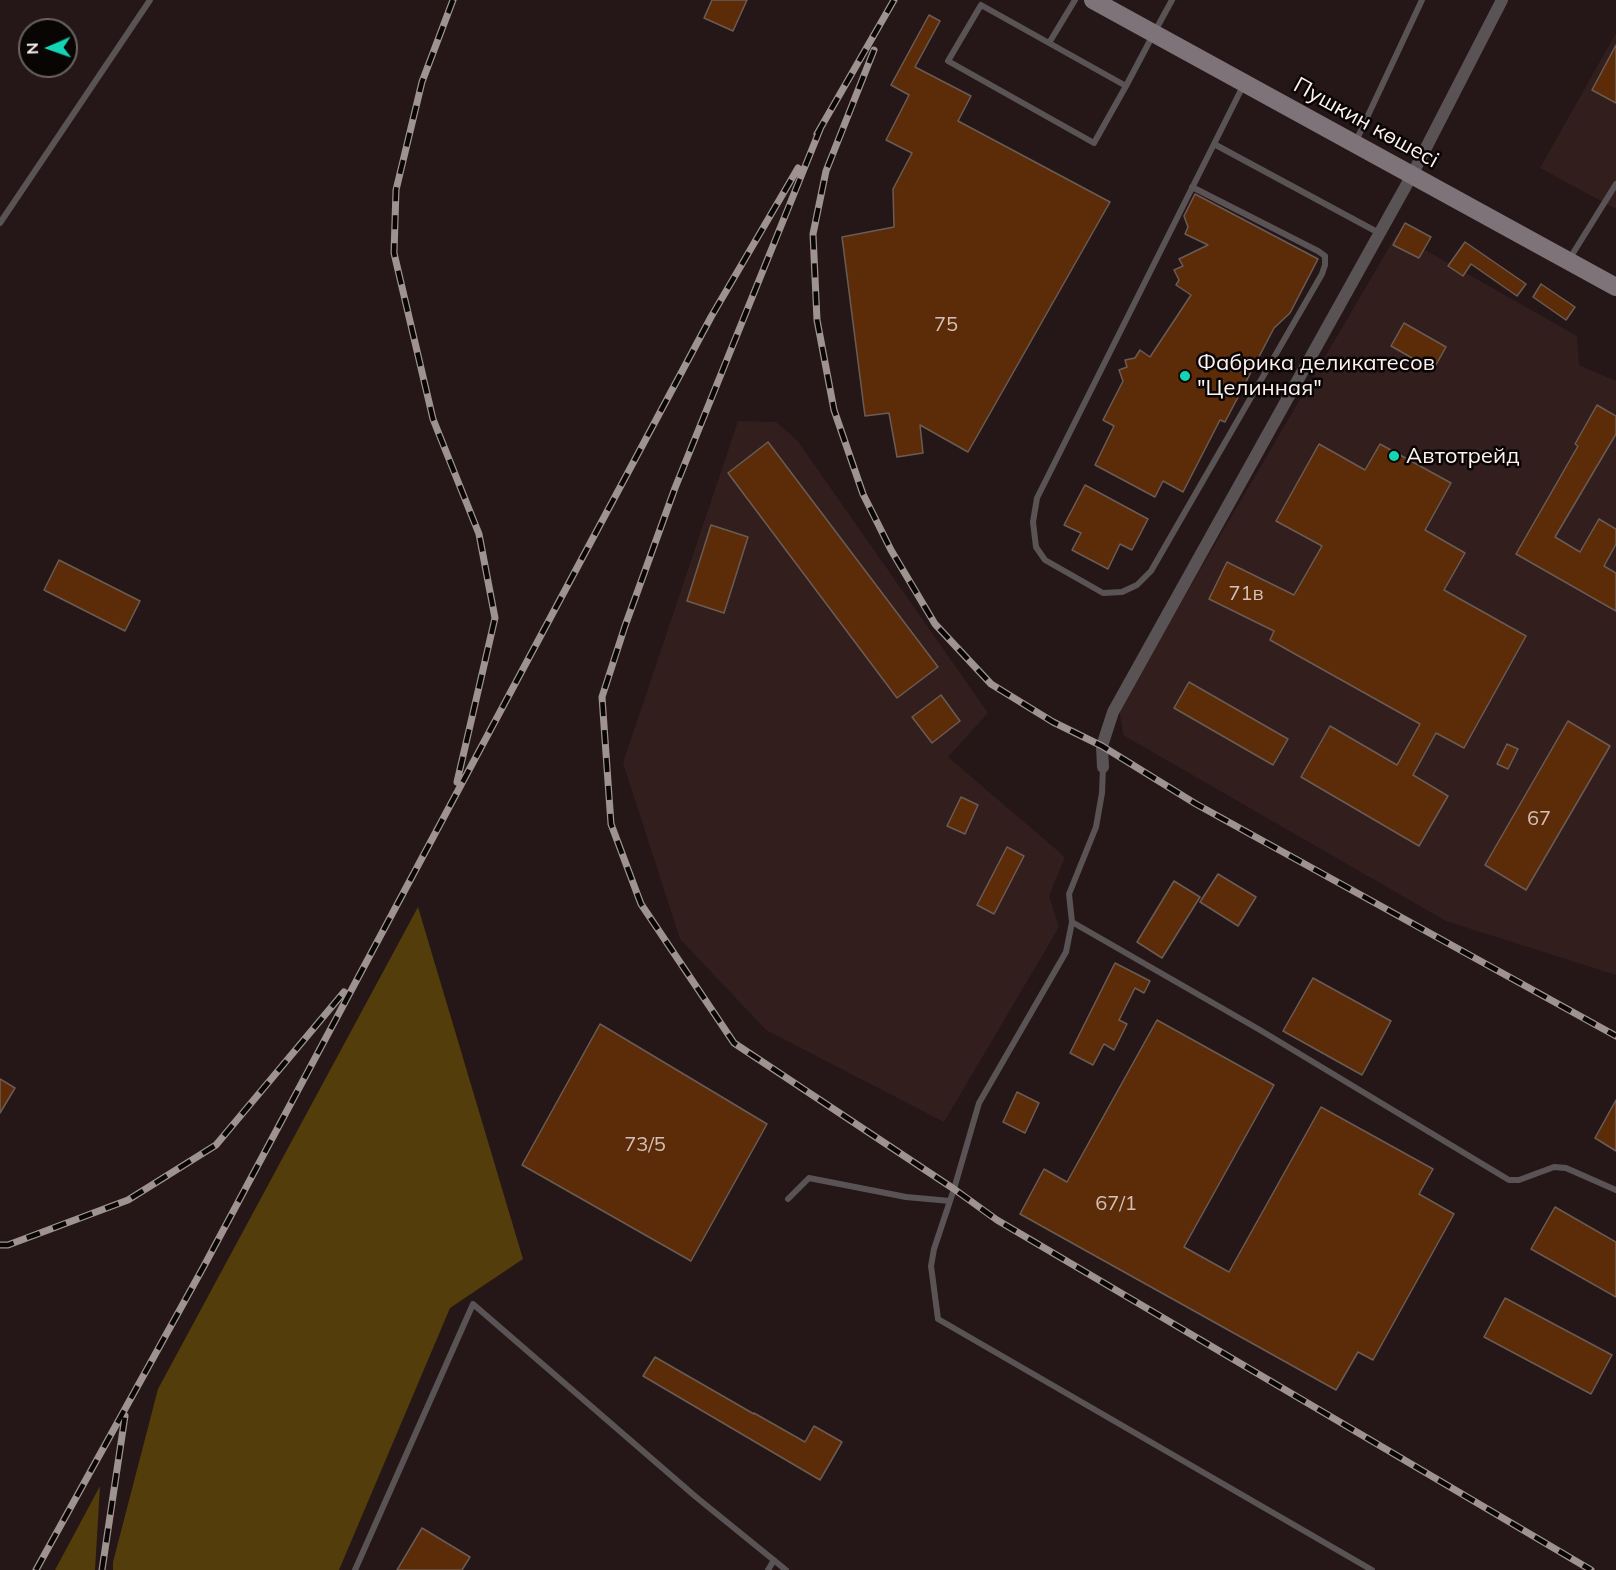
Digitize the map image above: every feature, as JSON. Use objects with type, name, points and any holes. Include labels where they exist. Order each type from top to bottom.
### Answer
[{"type":"main road","name":"Пушкин көшесі","points":[[1093,0],[1616,288]]},
{"type":"street","points":[[1103,767],[1102,746],[1113,712],[1380,234],[1502,0]]},
{"type":"lane","points":[[0,223],[150,0]]},
{"type":"lane","points":[[1049,43],[1075,0]]},
{"type":"lane","points":[[1126,86],[981,5],[948,61],[1094,143],[1126,86],[1172,0]]},
{"type":"lane","points":[[1355,144],[1422,0]]},
{"type":"lane","points":[[1192,187],[1318,251],[1325,256],[1325,265],[1322,274],[1151,571],[1137,585],[1122,592],[1103,593],[1045,560],[1036,547],[1033,522],[1036,498],[1192,187],[1245,83]]},
{"type":"lane","points":[[1214,144],[1380,234]]},
{"type":"lane","points":[[1568,261],[1616,184]]},
{"type":"lane","points":[[1103,767],[1102,793],[1096,827],[1069,894],[1072,922],[1066,952],[979,1103],[934,1249],[931,1266],[938,1319],[1372,1570]]},
{"type":"lane","points":[[1072,922],[1260,1030],[1509,1180],[1519,1180],[1554,1167],[1566,1168],[1616,1190]]},
{"type":"lane","points":[[788,1199],[809,1178],[906,1197],[950,1201]]},
{"type":"lane","points":[[356,1570],[473,1304],[696,1497],[786,1570]]},
{"type":"lane","points":[[768,1570],[774,1560]]},
{"type":"shaded area","points":[[1616,33],[1616,209],[1540,168]]},
{"type":"shaded area","points":[[1397,234],[1577,336],[1579,365],[1616,381],[1616,975],[1446,921],[1123,735],[1119,708]]},
{"type":"shaded area","points":[[738,421],[776,422],[797,440],[988,713],[948,757],[1065,857],[1049,896],[1059,927],[944,1122],[766,1030],[680,939],[623,763]]},
{"type":"shaded area","points":[[418,907],[523,1259],[450,1308],[339,1570],[113,1570],[113,1562],[158,1389]]},
{"type":"shaded area","points":[[100,1486],[95,1570],[55,1570]]},
{"type":"building","points":[[712,0],[747,0],[733,31],[704,18]]},
{"type":"building","points":[[929,15],[940,21],[915,67],[971,96],[958,121],[1110,202],[968,452],[920,425],[923,453],[897,457],[889,413],[865,416],[842,237],[894,227],[893,189],[912,153],[886,140],[909,95],[891,85]]},
{"type":"building","points":[[1616,45],[1616,103],[1592,90]]},
{"type":"building","name":"Фабрика деликатесов \"Целинная\"","points":[[1195,194],[1318,259],[1290,313],[1274,328],[1225,422],[1220,420],[1183,492],[1163,481],[1155,497],[1095,465],[1114,426],[1103,420],[1123,381],[1119,370],[1127,367],[1125,360],[1135,358],[1140,350],[1150,357],[1191,295],[1176,285],[1179,280],[1174,270],[1183,266],[1179,259],[1208,245],[1185,234],[1188,227],[1184,216]]},
{"type":"building","points":[[1405,223],[1431,237],[1419,258],[1393,245]]},
{"type":"building","points":[[1465,242],[1526,284],[1517,296],[1471,264],[1463,276],[1448,266]]},
{"type":"building","points":[[1541,284],[1575,307],[1566,320],[1533,297]]},
{"type":"building","points":[[1404,323],[1446,347],[1433,370],[1391,346]]},
{"type":"building","points":[[1597,405],[1616,416],[1616,434],[1555,537],[1580,552],[1599,519],[1616,529],[1616,544],[1604,566],[1616,573],[1616,611],[1516,554],[1578,446],[1575,444]]},
{"type":"building","points":[[768,442],[938,667],[897,698],[728,473]]},
{"type":"building","points":[[1319,444],[1365,470],[1380,444],[1451,483],[1425,530],[1465,553],[1444,590],[1526,636],[1464,748],[1436,733],[1413,775],[1448,796],[1419,846],[1301,777],[1330,726],[1397,765],[1420,724],[1270,640],[1274,631],[1209,599],[1227,562],[1294,595],[1322,546],[1276,521]]},
{"type":"building","points":[[1085,485],[1148,519],[1132,550],[1120,544],[1108,569],[1072,550],[1081,533],[1064,525]]},
{"type":"building","points":[[711,525],[748,537],[724,613],[687,601]]},
{"type":"building","points":[[59,560],[140,601],[125,631],[44,590]]},
{"type":"building","points":[[1189,682],[1288,739],[1273,765],[1174,708]]},
{"type":"building","points":[[941,695],[960,721],[932,743],[912,717]]},
{"type":"building","points":[[1568,721],[1610,746],[1526,890],[1485,865]]},
{"type":"building","points":[[1507,744],[1518,749],[1508,769],[1497,764]]},
{"type":"building","points":[[961,797],[978,805],[965,834],[947,826]]},
{"type":"building","points":[[1007,847],[1024,856],[994,914],[977,905]]},
{"type":"building","points":[[1218,874],[1256,897],[1238,926],[1200,902]]},
{"type":"building","points":[[1174,881],[1200,897],[1162,958],[1137,942]]},
{"type":"building","points":[[1115,963],[1150,981],[1144,993],[1135,988],[1119,1020],[1127,1024],[1114,1050],[1104,1044],[1093,1065],[1070,1053]]},
{"type":"building","points":[[1313,978],[1391,1021],[1362,1075],[1283,1031]]},
{"type":"building","points":[[1157,1020],[1274,1085],[1184,1247],[1229,1272],[1321,1107],[1433,1169],[1419,1194],[1454,1214],[1373,1360],[1358,1352],[1336,1390],[1020,1214],[1044,1169],[1067,1182]]},
{"type":"building","points":[[600,1024],[767,1124],[691,1261],[522,1165]]},
{"type":"building","points":[[0,1079],[15,1088],[0,1113]]},
{"type":"building","points":[[1017,1092],[1039,1103],[1025,1133],[1003,1122]]},
{"type":"building","points":[[1616,1100],[1616,1151],[1595,1138]]},
{"type":"building","points":[[1555,1207],[1616,1242],[1616,1297],[1531,1249]]},
{"type":"building","points":[[1505,1298],[1612,1355],[1591,1394],[1484,1337]]},
{"type":"building","points":[[655,1357],[805,1442],[814,1426],[842,1442],[820,1480],[643,1376]]},
{"type":"building","points":[[422,1528],[470,1557],[462,1570],[397,1570]]},
{"type":"railway","points":[[453,0],[422,82],[396,190],[394,253],[433,419],[479,534],[495,618],[457,782]]},
{"type":"railway","points":[[817,134],[894,0]]},
{"type":"railway","points":[[874,50],[826,171],[813,234],[817,320],[834,410],[863,494],[891,550],[935,624],[991,684],[1053,722],[1102,746],[1196,804],[1616,1036]]},
{"type":"railway","points":[[821,127],[675,488],[602,697],[611,824],[641,904],[734,1043],[997,1220],[1591,1570]]},
{"type":"railway","points":[[36,1570],[204,1266],[711,317],[798,168]]},
{"type":"railway","points":[[0,1245],[8,1245],[128,1200],[216,1145],[344,992]]},
{"type":"railway","points":[[102,1570],[125,1416]]},
{"type":"place","name":"Фабрика деликатесов \"Целинная\"","points":[[1185,376]]},
{"type":"place","name":"Автотрейд","points":[[1394,456]]}]
